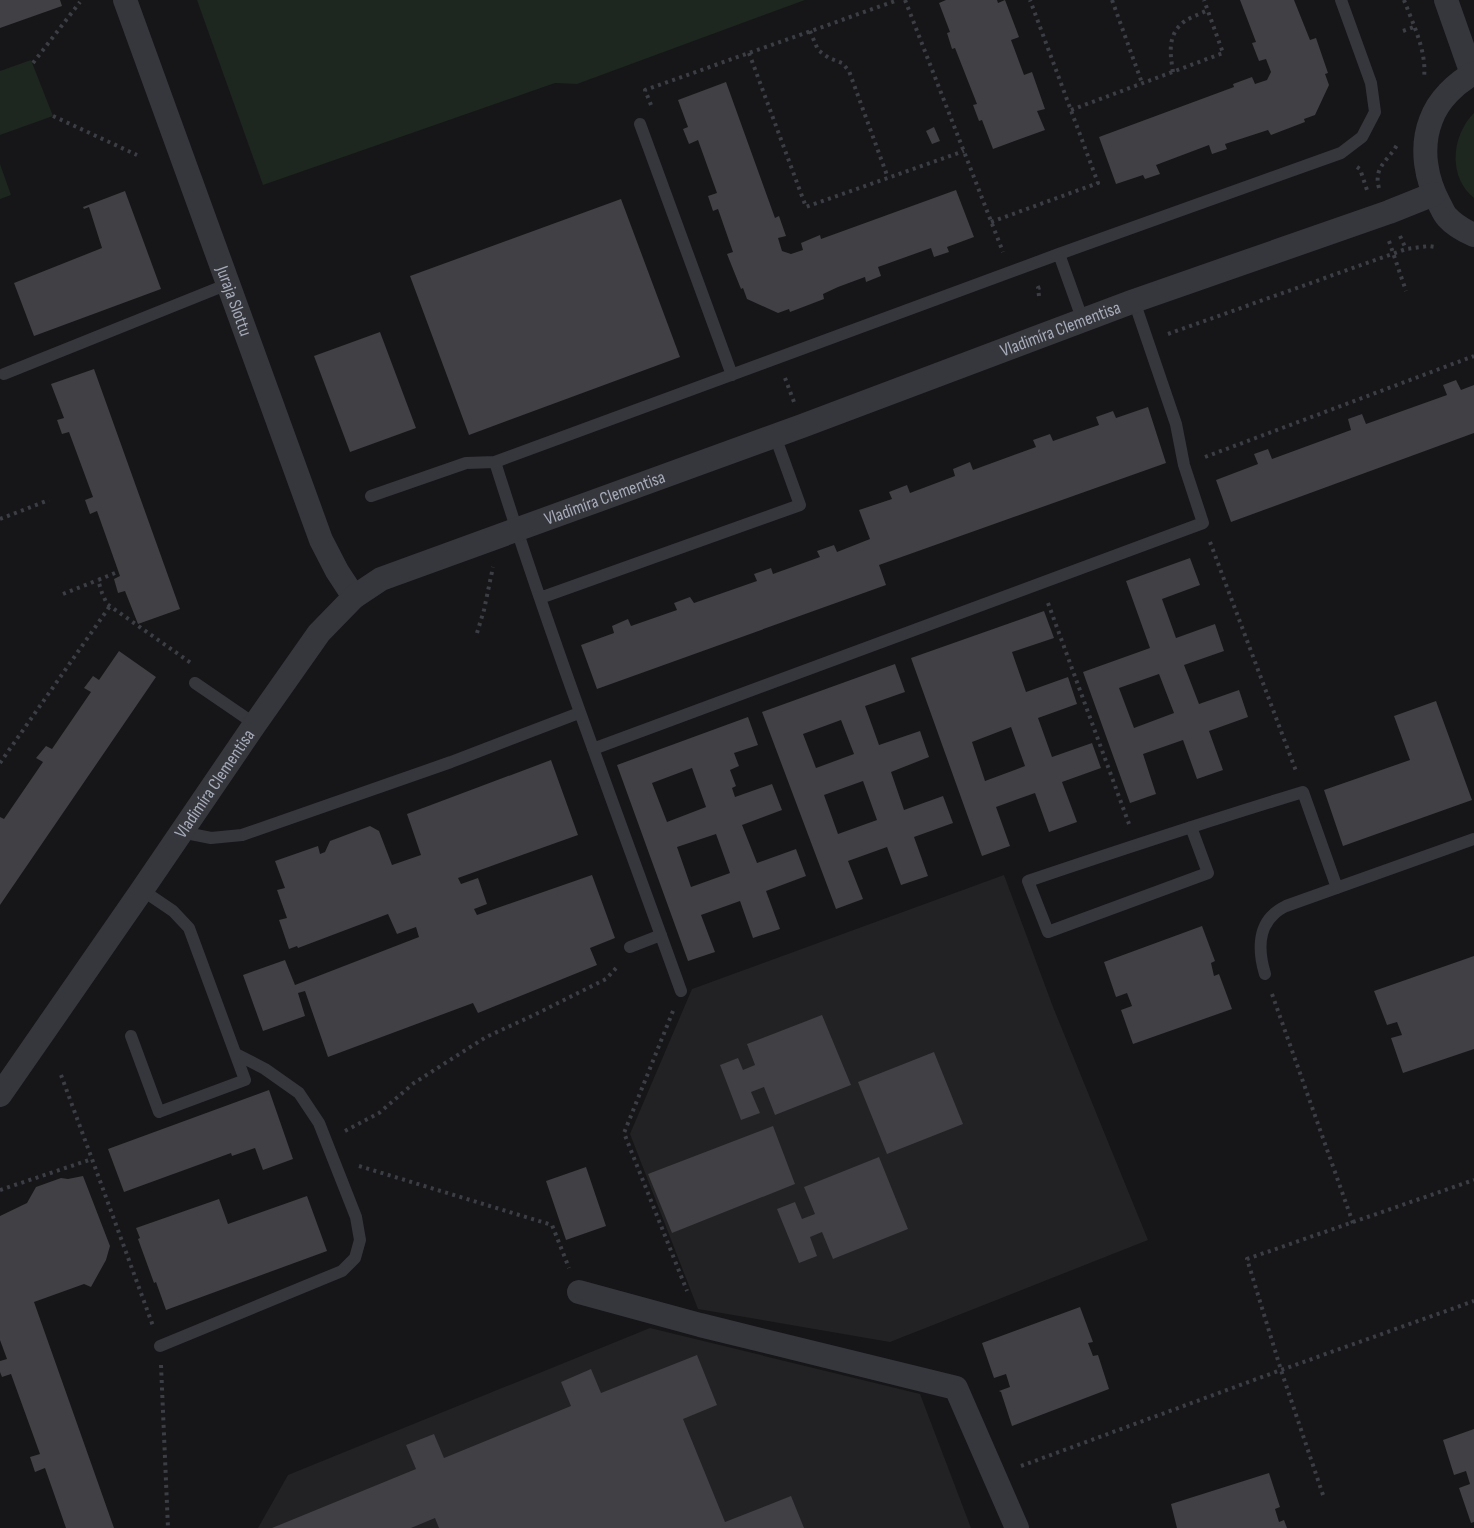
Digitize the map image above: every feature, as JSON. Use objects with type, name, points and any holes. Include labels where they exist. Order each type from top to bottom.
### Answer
[{"type":"street","name":"Juraja Slottu","points":[[125,0],[321,540],[336,571],[354,597]]},
{"type":"street","points":[[1446,0],[1473,74],[1455,86],[1442,100],[1431,120],[1425,146],[1427,171],[1434,194],[1447,217],[1474,235]]},
{"type":"street","name":"Vladimíra Clementisa","points":[[0,1095],[319,633],[354,597],[381,579],[775,436],[1134,301],[1389,212],[1434,194]]},
{"type":"street","points":[[579,1292],[700,1325],[956,1388],[1013,1520]]},
{"type":"lane","points":[[371,496],[466,463],[495,462],[1059,254],[1341,153],[1362,137],[1375,112],[1371,83],[1341,0]]},
{"type":"lane","points":[[640,124],[732,375]]},
{"type":"lane","points":[[1059,254],[1083,321]]},
{"type":"lane","points":[[4,374],[228,284]]},
{"type":"lane","points":[[593,749],[1203,523],[1184,465],[1176,424],[1134,301]]},
{"type":"lane","points":[[540,598],[800,505],[775,436]]},
{"type":"lane","points":[[495,462],[579,713],[681,991]]},
{"type":"lane","points":[[195,683],[255,724]]},
{"type":"lane","points":[[181,832],[211,838],[243,835],[451,762],[579,713]]},
{"type":"lane","points":[[1191,827],[1208,873],[1048,932],[1029,881],[1191,827],[1303,792],[1337,888]]},
{"type":"lane","points":[[1265,974],[1260,945],[1264,929],[1273,914],[1286,906],[1474,839]]},
{"type":"lane","points":[[131,1036],[159,1112],[245,1080],[189,928],[173,911],[142,890]]},
{"type":"lane","points":[[630,947],[660,935]]},
{"type":"lane","points":[[160,1346],[342,1271],[355,1258],[360,1240],[356,1217],[319,1123],[299,1094],[265,1069],[236,1053]]},
{"type":"path","points":[[653,109],[645,90],[898,0]]},
{"type":"path","points":[[905,0],[1004,255]]},
{"type":"path","points":[[991,222],[1098,183],[1030,0]]},
{"type":"path","points":[[1112,0],[1142,83]]},
{"type":"path","points":[[1071,110],[1222,54],[1204,0]]},
{"type":"path","points":[[1404,0],[1421,49],[1424,79]]},
{"type":"path","points":[[33,63],[80,2]]},
{"type":"path","points":[[1173,72],[1169,50],[1174,33],[1184,22],[1208,10]]},
{"type":"path","points":[[1403,32],[1414,27]]},
{"type":"path","points":[[810,32],[818,50],[842,63],[849,71],[888,178]]},
{"type":"path","points":[[749,53],[806,207],[964,151]]},
{"type":"path","points":[[52,116],[137,155]]},
{"type":"path","points":[[1378,185],[1378,170],[1399,143]]},
{"type":"path","points":[[1400,237],[1406,249]]},
{"type":"path","points":[[1389,241],[1406,291]]},
{"type":"path","points":[[1147,342],[1406,249],[1429,246],[1443,248]]},
{"type":"path","points":[[1184,465],[1474,356]]},
{"type":"path","points":[[778,358],[795,407]]},
{"type":"path","points":[[0,519],[49,500]]},
{"type":"path","points":[[1203,523],[1303,792]]},
{"type":"path","points":[[477,633],[494,560]]},
{"type":"path","points":[[63,594],[115,573]]},
{"type":"path","points":[[98,580],[102,593],[110,606],[191,663]]},
{"type":"path","points":[[1041,584],[1136,845]]},
{"type":"path","points":[[0,763],[110,606]]},
{"type":"path","points":[[326,1141],[379,1113],[414,1083],[486,1036],[606,979],[620,964],[630,947]]},
{"type":"path","points":[[1265,974],[1353,1222]]},
{"type":"path","points":[[681,991],[624,1133],[700,1325]]},
{"type":"path","points":[[61,1075],[160,1346],[168,1528]]},
{"type":"path","points":[[332,1158],[552,1225],[579,1292]]},
{"type":"path","points":[[0,1190],[92,1159]]},
{"type":"path","points":[[1323,1495],[1247,1259],[1474,1180]]},
{"type":"path","points":[[995,1476],[1474,1301]]},
{"type":"shaded area","points":[[197,0],[805,0],[577,84],[555,83],[263,185]]},
{"type":"shaded area","points":[[31,60],[53,116],[0,135],[0,71]]},
{"type":"shaded area","points":[[1474,113],[1474,198],[1465,189],[1460,179],[1456,167],[1456,156],[1461,132]]},
{"type":"shaded area","points":[[0,164],[11,195],[0,199]]},
{"type":"shaded area","points":[[1004,875],[1053,1007],[1148,1240],[890,1342],[698,1309],[630,1134],[692,989]]},
{"type":"shaded area","points":[[650,1328],[920,1394],[971,1528],[258,1528],[288,1475]]},
{"type":"building","points":[[0,0],[60,0],[62,6],[0,28]]},
{"type":"building","points":[[946,0],[997,0],[998,3],[1005,0],[1019,37],[1011,40],[1024,75],[1032,72],[1045,109],[1037,111],[1045,130],[993,149],[982,120],[979,121],[973,105],[977,104],[955,48],[952,49],[947,33],[950,32],[939,3]]},
{"type":"building","points":[[1240,0],[1294,0],[1310,40],[1316,38],[1328,73],[1325,74],[1329,85],[1315,115],[1304,119],[1305,122],[1271,135],[1268,130],[1225,144],[1227,149],[1212,154],[1209,145],[1156,165],[1160,174],[1145,179],[1143,175],[1116,184],[1099,137],[1234,87],[1233,84],[1252,77],[1255,84],[1267,80],[1271,72],[1266,59],[1259,61],[1252,43],[1256,42]]},
{"type":"building","points":[[726,82],[775,218],[779,216],[786,236],[778,238],[782,251],[791,254],[803,250],[801,243],[820,235],[821,239],[956,190],[974,237],[947,247],[949,252],[934,257],[931,248],[878,267],[881,276],[866,282],[865,277],[838,287],[823,294],[824,299],[790,312],[789,309],[778,313],[747,299],[727,254],[733,252],[718,209],[713,211],[708,196],[717,193],[698,140],[689,144],[683,129],[688,127],[678,100]]},
{"type":"building","points":[[934,127],[940,141],[932,144],[926,131]]},
{"type":"building","points":[[125,191],[161,289],[34,336],[14,283],[102,248],[89,207],[84,209],[83,207]]},
{"type":"building","points":[[621,199],[680,357],[469,435],[410,276]]},
{"type":"building","points":[[380,332],[416,428],[350,452],[314,356]]},
{"type":"building","points":[[94,369],[180,609],[138,624],[125,591],[118,593],[114,579],[120,576],[97,511],[90,514],[85,500],[93,497],[69,432],[62,434],[57,420],[64,418],[51,384]]},
{"type":"building","points":[[1456,380],[1461,390],[1474,385],[1474,433],[1231,522],[1216,480],[1258,464],[1254,454],[1268,449],[1272,459],[1351,430],[1348,419],[1362,414],[1366,424],[1447,395],[1443,385]]},
{"type":"building","points":[[1148,407],[1166,463],[879,565],[886,585],[597,689],[581,645],[614,633],[612,626],[628,619],[631,626],[677,610],[674,603],[690,597],[694,603],[757,581],[754,574],[771,568],[773,574],[820,557],[817,551],[834,545],[837,552],[870,539],[859,510],[892,499],[889,492],[907,485],[910,493],[955,476],[953,469],[970,462],[973,470],[1036,447],[1033,440],[1050,434],[1053,441],[1099,425],[1096,417],[1113,411],[1116,418]]},
{"type":"building","points":[[1190,558],[1200,585],[1162,599],[1176,638],[1215,624],[1224,651],[1184,665],[1199,704],[1239,690],[1248,717],[1209,731],[1223,770],[1197,779],[1183,740],[1143,754],[1156,794],[1130,803],[1083,672],[1150,648],[1126,581]],"holes":[[[1159,674],[1174,713],[1134,728],[1119,688]]]},
{"type":"building","points":[[1044,611],[1054,638],[1012,652],[1026,692],[1068,677],[1077,704],[1038,718],[1052,757],[1092,743],[1101,768],[1062,782],[1077,822],[1049,832],[1035,793],[996,807],[1010,846],[982,856],[911,658]],"holes":[[[1011,727],[1025,766],[985,781],[972,742]]]},
{"type":"building","points":[[119,651],[156,677],[0,905],[0,817],[4,819],[43,762],[36,758],[46,746],[52,749],[91,692],[84,688],[93,676],[99,680]]},
{"type":"building","points":[[895,664],[905,692],[865,706],[879,745],[920,731],[929,757],[891,772],[904,810],[943,796],[953,823],[914,837],[928,876],[901,885],[887,847],[848,861],[863,899],[836,909],[762,712]],"holes":[[[841,720],[854,754],[816,768],[803,734]],[[863,781],[877,820],[838,834],[824,795]]]},
{"type":"building","points":[[1436,701],[1472,800],[1343,846],[1324,790],[1410,760],[1394,716]]},
{"type":"building","points":[[748,717],[758,745],[734,753],[739,766],[730,770],[736,786],[732,788],[735,797],[772,784],[782,810],[742,825],[757,863],[796,849],[806,876],[766,891],[780,929],[753,938],[740,901],[701,915],[715,952],[688,961],[617,765]],"holes":[[[692,768],[706,807],[667,822],[652,783]],[[716,834],[730,873],[691,887],[677,847]]]},
{"type":"building","points":[[551,760],[578,835],[458,878],[461,884],[478,878],[487,904],[474,909],[477,915],[592,875],[615,938],[590,948],[597,965],[478,1013],[473,1003],[328,1057],[305,991],[298,993],[305,1016],[263,1031],[243,975],[285,960],[295,985],[419,937],[416,927],[397,934],[388,914],[298,948],[297,946],[289,949],[279,920],[287,918],[277,890],[285,888],[275,861],[318,846],[320,854],[325,852],[330,841],[370,826],[379,831],[392,865],[421,855],[407,814]]},
{"type":"building","points":[[1202,926],[1215,961],[1211,963],[1214,976],[1219,974],[1232,1009],[1133,1044],[1121,1010],[1132,1006],[1127,993],[1116,997],[1104,962]]},
{"type":"building","points":[[1474,956],[1474,1049],[1403,1073],[1391,1038],[1402,1035],[1397,1022],[1387,1025],[1374,991]]},
{"type":"building","points":[[822,1015],[851,1085],[775,1115],[764,1087],[751,1092],[760,1113],[741,1120],[720,1065],[738,1058],[743,1070],[755,1065],[747,1044]]},
{"type":"building","points":[[934,1052],[963,1124],[887,1154],[858,1082]]},
{"type":"building","points":[[269,1090],[293,1159],[263,1170],[255,1148],[232,1156],[231,1153],[124,1192],[108,1149]]},
{"type":"building","points":[[773,1126],[795,1184],[672,1233],[648,1174]]},
{"type":"building","points":[[879,1157],[908,1229],[833,1259],[822,1232],[810,1237],[817,1256],[799,1263],[777,1209],[795,1202],[802,1219],[815,1214],[804,1187]]},
{"type":"building","points":[[586,1167],[606,1226],[566,1240],[546,1181]]},
{"type":"building","points":[[83,1176],[110,1246],[106,1260],[91,1287],[84,1284],[34,1302],[114,1528],[66,1528],[45,1468],[35,1472],[30,1457],[40,1454],[11,1374],[2,1377],[0,1372],[0,1361],[7,1359],[0,1340],[0,1216],[27,1203],[36,1187],[61,1178]]},
{"type":"building","points":[[307,1196],[327,1251],[166,1310],[156,1282],[154,1283],[136,1228],[219,1199],[228,1224]]},
{"type":"building","points":[[1080,1307],[1093,1342],[1088,1343],[1093,1356],[1098,1355],[1109,1389],[1012,1426],[999,1391],[1010,1387],[1006,1374],[994,1378],[982,1343]]},
{"type":"building","points":[[697,1355],[717,1405],[683,1419],[725,1522],[791,1496],[804,1528],[439,1528],[435,1518],[411,1528],[272,1528],[416,1469],[406,1445],[434,1434],[444,1458],[571,1406],[561,1382],[591,1369],[601,1393]]},
{"type":"building","points":[[1474,1429],[1474,1522],[1471,1523],[1459,1488],[1470,1484],[1466,1471],[1454,1475],[1443,1440]]},
{"type":"building","points":[[1269,1473],[1280,1507],[1275,1509],[1279,1522],[1284,1520],[1287,1528],[1177,1528],[1171,1504]]}]
